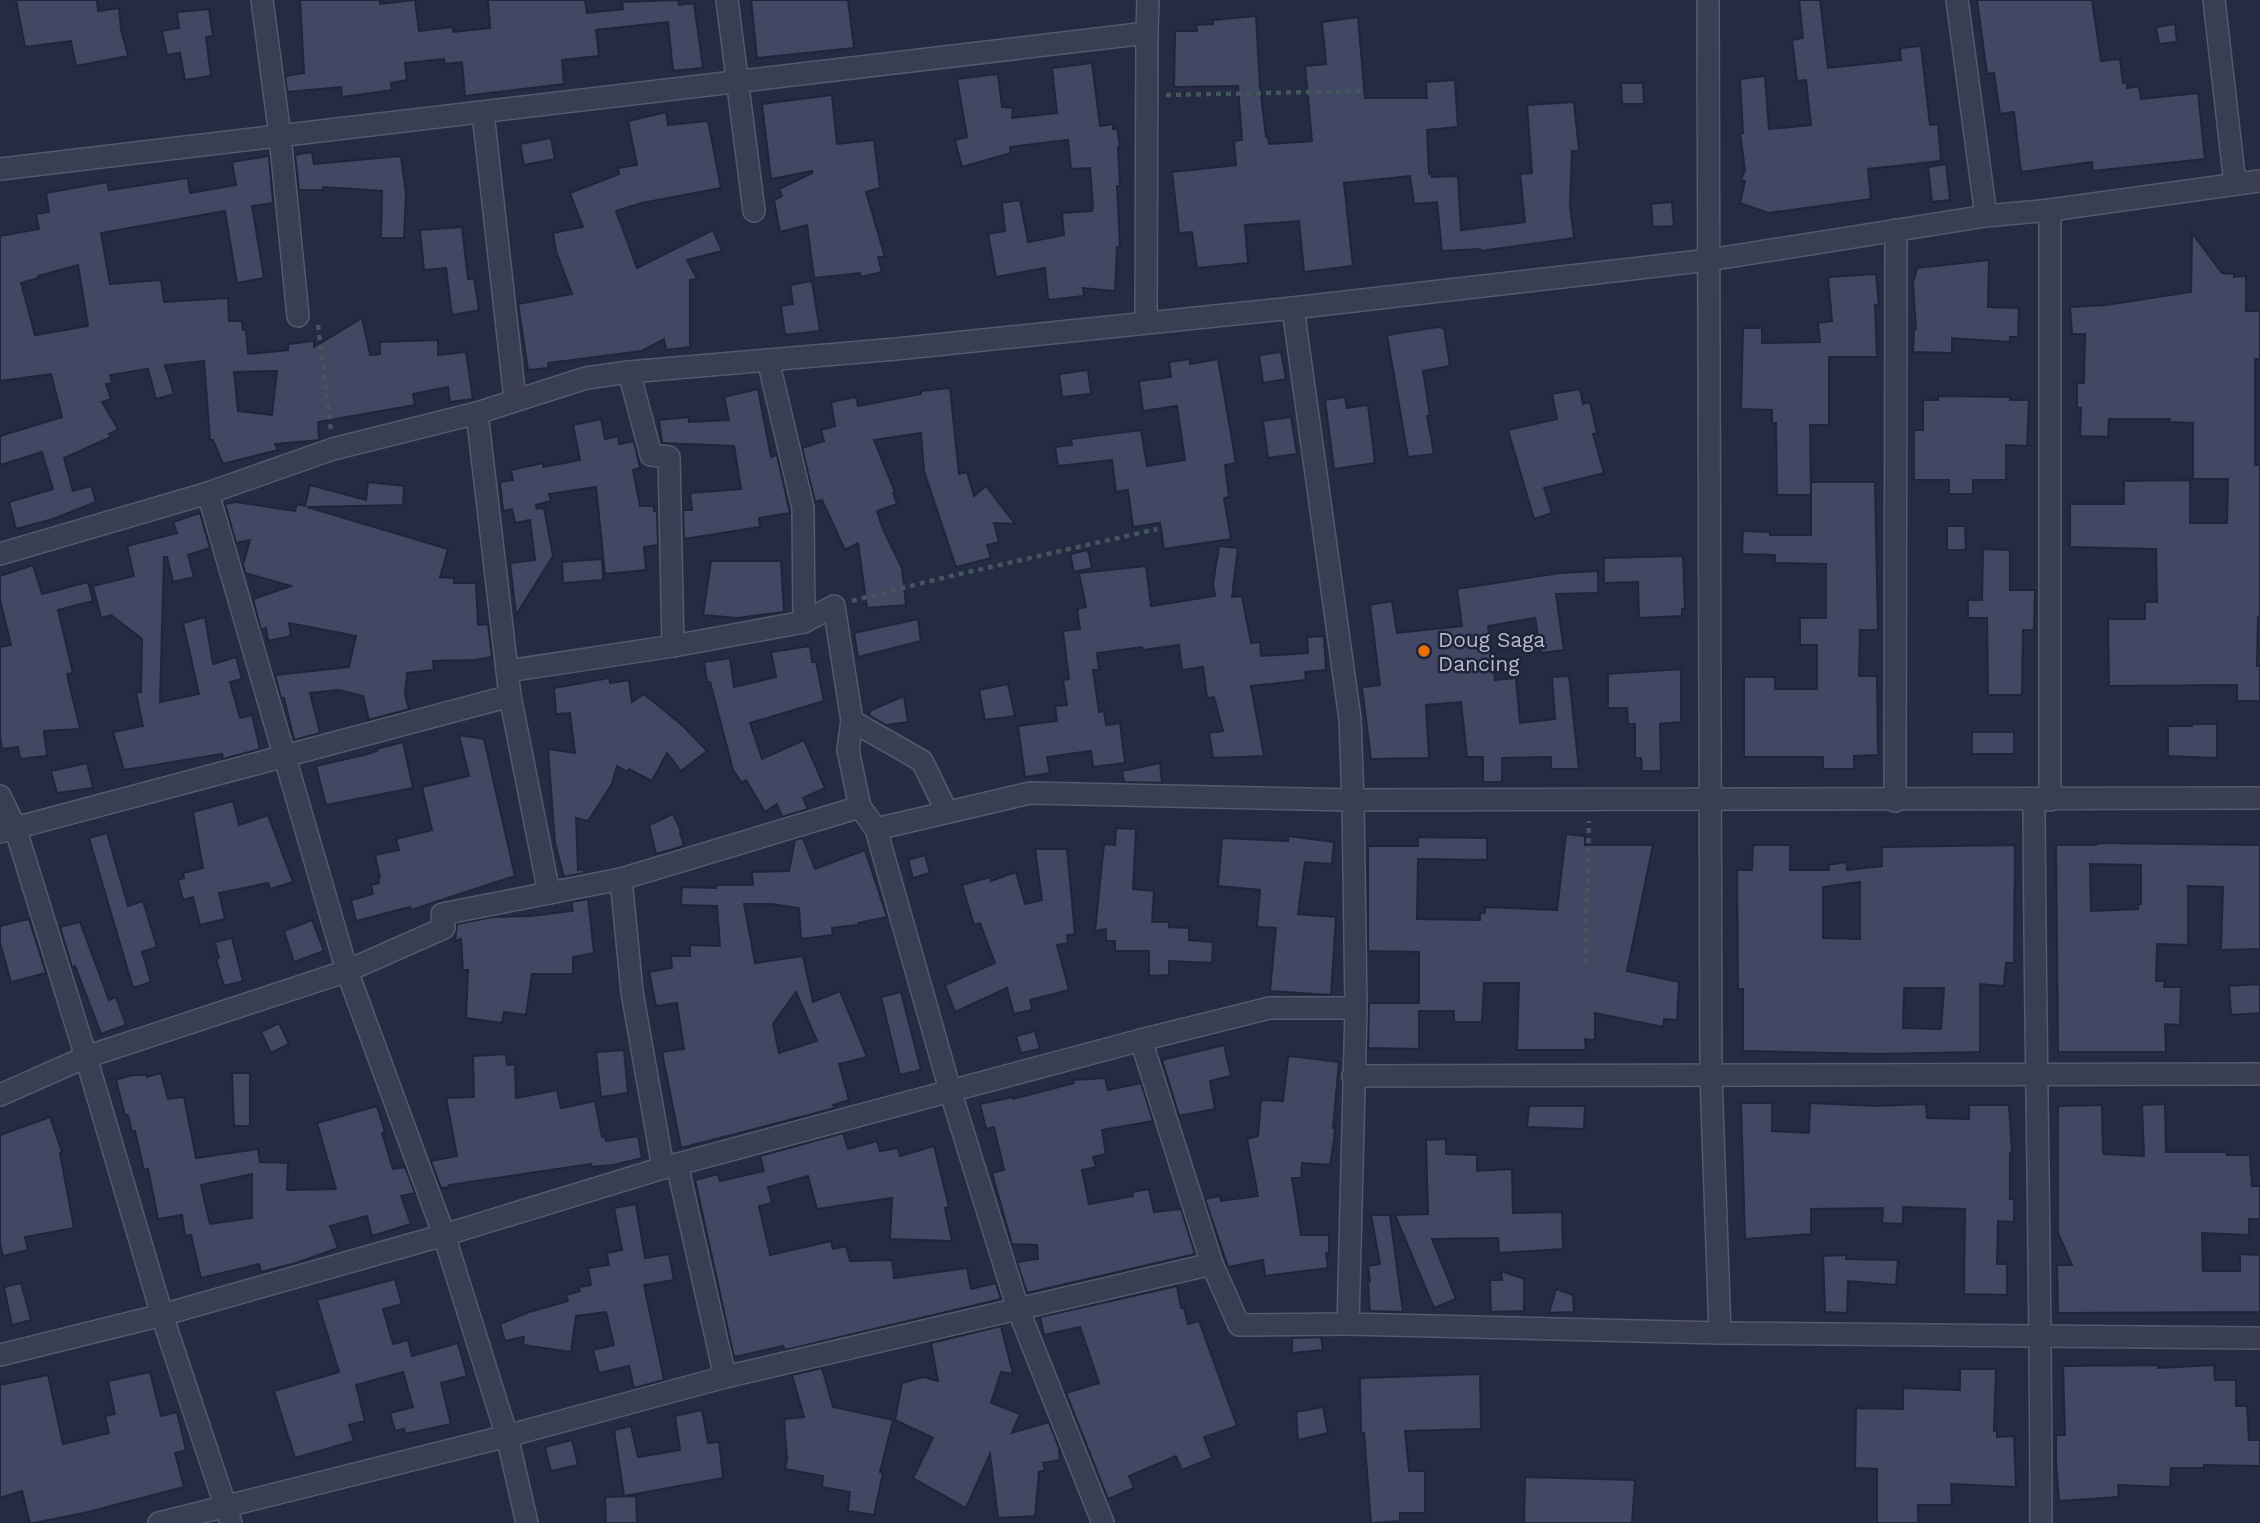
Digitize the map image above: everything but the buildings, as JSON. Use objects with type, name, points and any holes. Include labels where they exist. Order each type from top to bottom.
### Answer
[{"type":"street","points":[[262,0],[280,136],[298,316]]},
{"type":"street","points":[[727,0],[754,211]]},
{"type":"street","points":[[1146,322],[1149,0]]},
{"type":"street","points":[[1708,0],[1711,1076],[1720,1334]]},
{"type":"street","points":[[1958,0],[1986,216]]},
{"type":"street","points":[[2214,0],[2235,184]]},
{"type":"street","points":[[0,169],[1147,33]]},
{"type":"street","points":[[483,113],[515,399]]},
{"type":"street","points":[[0,554],[208,493],[333,449],[477,413],[586,378],[1293,308],[1709,260],[1986,216],[2050,210],[2260,181]]},
{"type":"street","points":[[2041,1523],[2041,1337],[2035,1073],[2042,799],[2050,210]]},
{"type":"street","points":[[1895,801],[1896,230]]},
{"type":"street","points":[[1293,308],[1350,719],[1356,1008],[1348,1324]]},
{"type":"street","points":[[768,360],[803,508],[804,622]]},
{"type":"street","points":[[629,372],[651,455],[669,457],[673,646]]},
{"type":"street","points":[[477,413],[510,696],[549,893]]},
{"type":"street","points":[[208,493],[347,971],[444,1234],[507,1436],[527,1523]]},
{"type":"street","points":[[508,671],[673,646],[804,622],[834,606],[852,721],[848,750],[860,807],[876,829],[950,1090],[1018,1310],[1103,1523]]},
{"type":"street","points":[[8,829],[510,696]]},
{"type":"street","points":[[852,721],[922,761],[947,812]]},
{"type":"street","points":[[876,829],[1030,793],[1353,800],[1895,801],[2260,798]]},
{"type":"street","points":[[0,796],[8,829],[86,1057],[162,1315],[229,1515]]},
{"type":"street","points":[[0,1094],[86,1057],[347,971],[444,928],[442,914],[621,879],[860,807]]},
{"type":"street","points":[[621,879],[632,992],[670,1166],[725,1377]]},
{"type":"street","points":[[0,1355],[162,1315],[670,1166],[1141,1040],[1270,1008],[1356,1008]]},
{"type":"street","points":[[1141,1040],[1212,1264],[1239,1325],[1348,1324],[1720,1334],[2260,1338]]},
{"type":"street","points":[[1353,1076],[2260,1074]]},
{"type":"street","points":[[159,1523],[229,1515],[725,1377],[1212,1264]]},
{"type":"path","points":[[1162,95],[1361,91]]},
{"type":"path","points":[[298,316],[318,325],[333,449]]},
{"type":"path","points":[[834,606],[938,579],[1157,529]]},
{"type":"path","points":[[1585,963],[1590,800]]},
{"type":"place","name":"Doug Saga Dancing","points":[[1424,651]]}]
